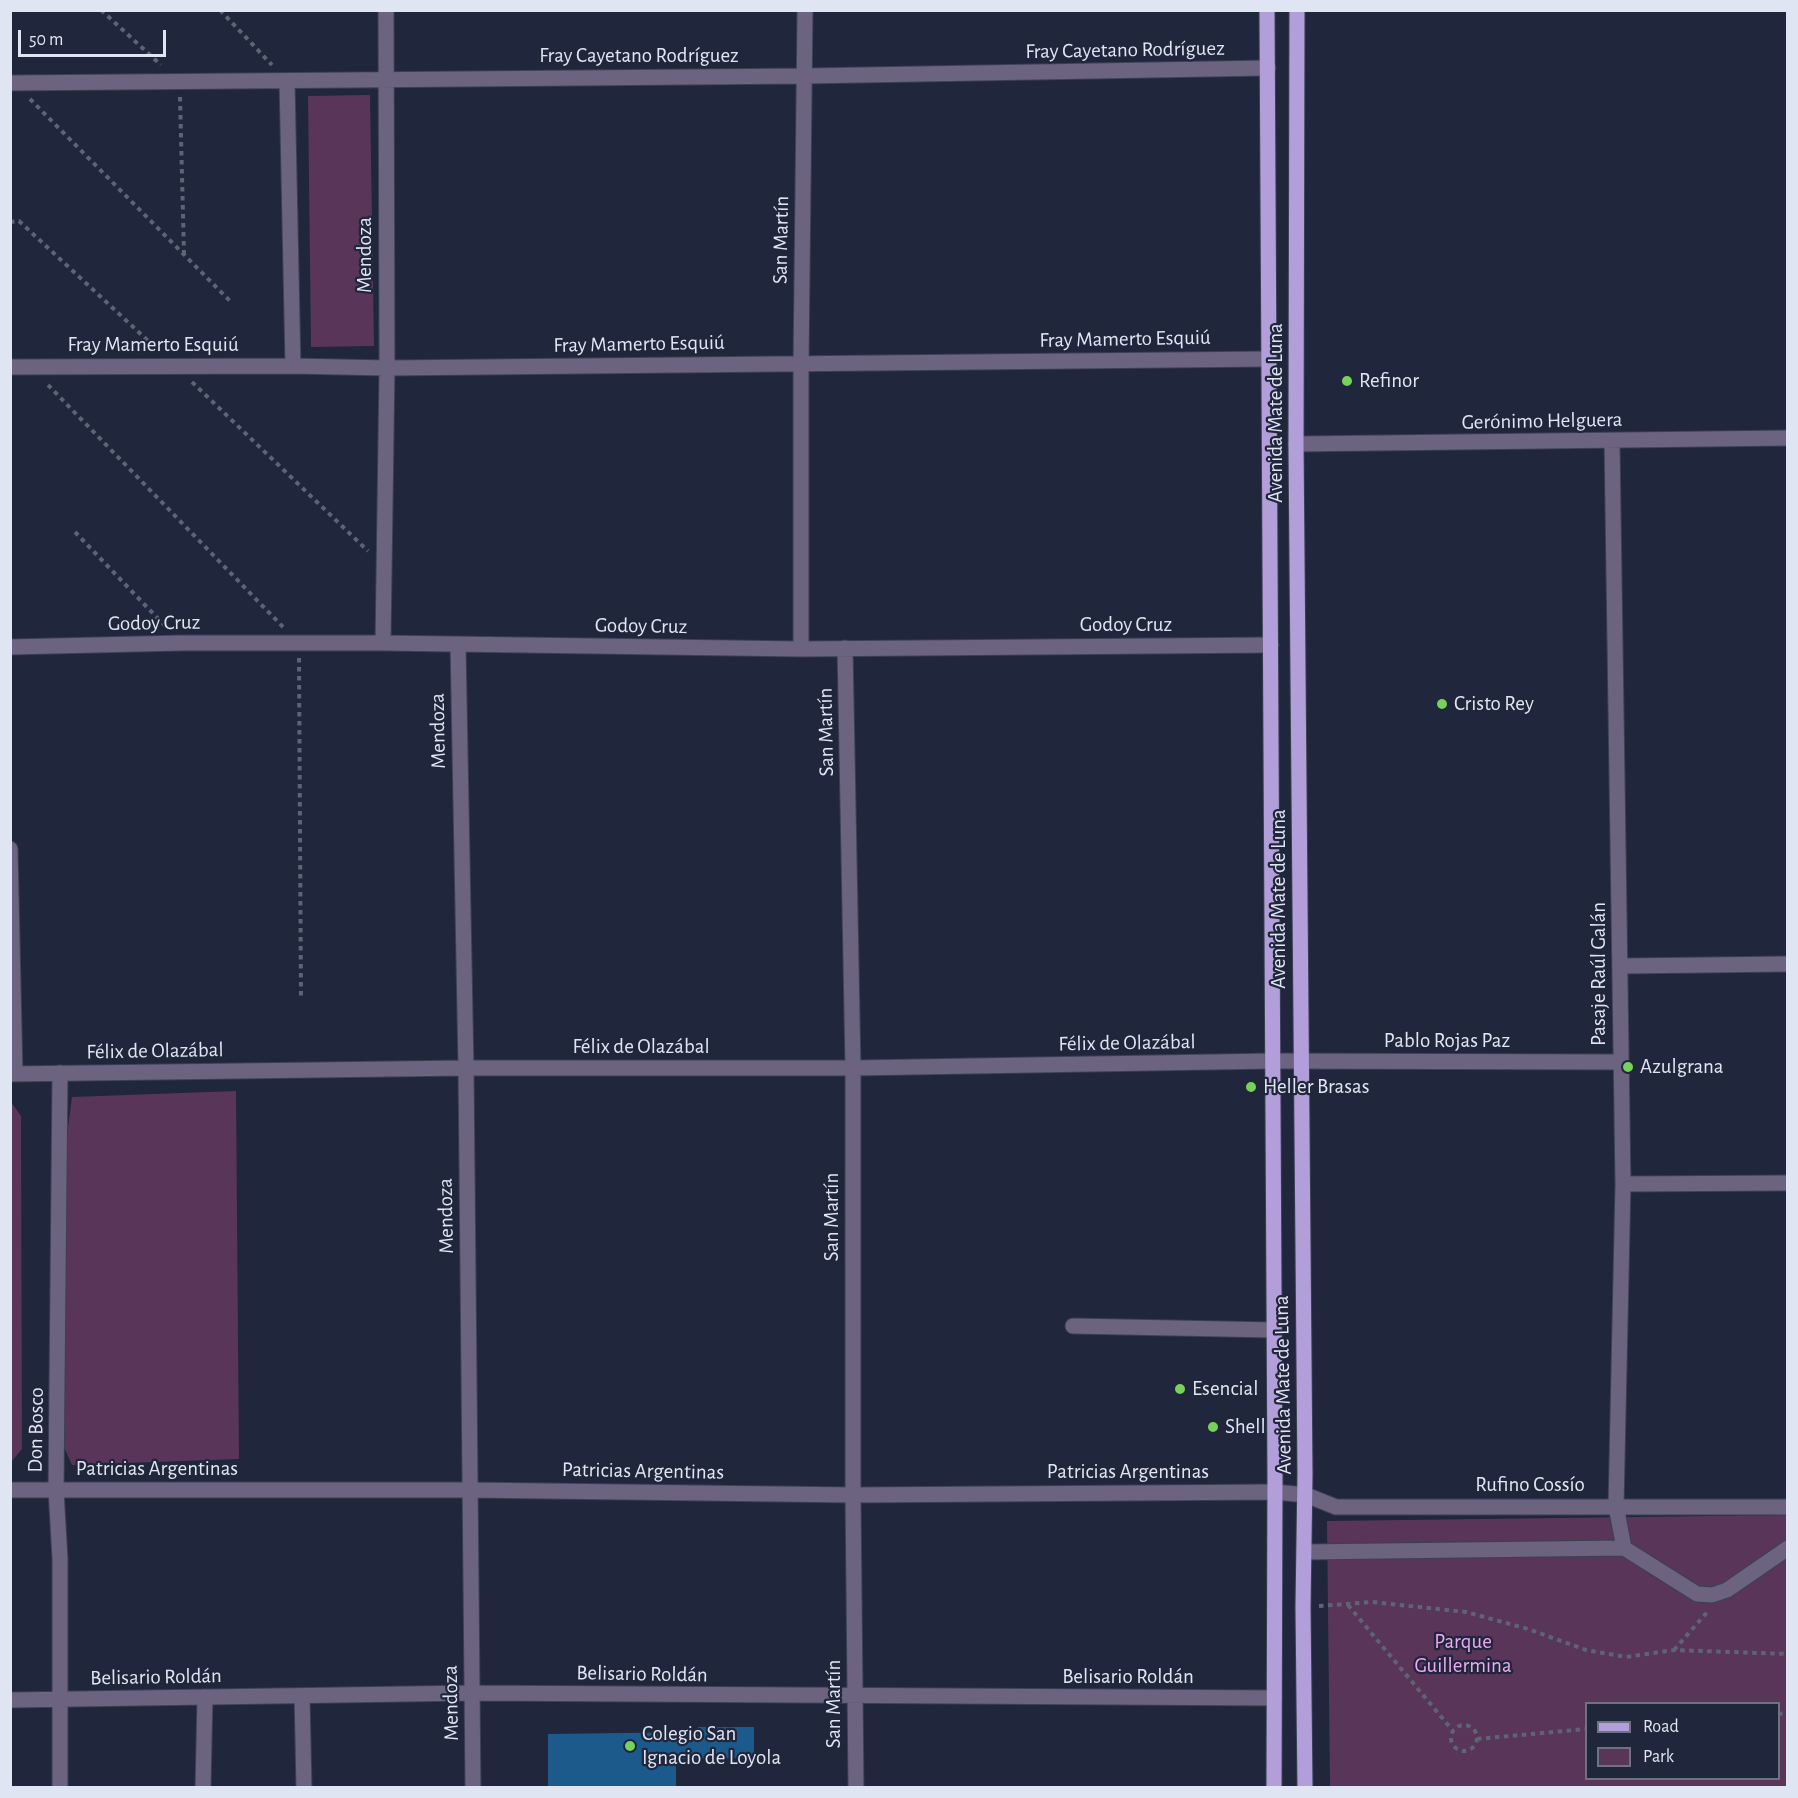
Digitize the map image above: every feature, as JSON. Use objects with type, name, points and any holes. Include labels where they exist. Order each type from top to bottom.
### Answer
[{"type":"main road","name":"Avenida Mate de Luna","points":[[1267,10],[1275,1492],[1274,1788]]},
{"type":"main road","name":"Avenida Mate de Luna","points":[[1297,10],[1296,444],[1306,1495],[1303,1607],[1305,1788]]},
{"type":"street","name":"Mendoza","points":[[383,643],[387,368],[386,10]]},
{"type":"street","name":"San Martín","points":[[801,649],[805,10]]},
{"type":"street","name":"Fray Cayetano Rodríguez","points":[[12,83],[804,76],[1268,68]]},
{"type":"street","points":[[287,81],[293,366]]},
{"type":"street","name":"Fray Mamerto Esquiú","points":[[10,367],[387,368],[1268,359]]},
{"type":"street","name":"Gerónimo Helguera","points":[[1296,444],[1788,438]]},
{"type":"street","name":"Pasaje Raúl Galán","points":[[1612,441],[1623,1184],[1616,1506],[1624,1548]]},
{"type":"street","name":"Godoy Cruz","points":[[10,647],[181,643],[383,643],[801,649],[1270,645]]},
{"type":"street","name":"Mendoza","points":[[458,645],[466,1068],[473,1788]]},
{"type":"street","name":"San Martín","points":[[845,648],[853,1068],[856,1788]]},
{"type":"street","points":[[10,849],[13,1074]]},
{"type":"street","points":[[1621,966],[1788,964]]},
{"type":"street","name":"Pablo Rojas Paz","points":[[1272,1061],[1621,1062]]},
{"type":"street","name":"Félix de Olazábal","points":[[13,1074],[466,1068],[853,1068],[1272,1061]]},
{"type":"street","name":"Don Bosco","points":[[60,1073],[56,1490],[60,1559],[60,1788]]},
{"type":"street","points":[[1623,1184],[1788,1183]]},
{"type":"street","points":[[1073,1326],[1274,1330]]},
{"type":"street","name":"Patricias Argentinas","points":[[10,1490],[470,1490],[853,1495],[1275,1492]]},
{"type":"street","name":"Rufino Cossío","points":[[1275,1492],[1306,1495],[1336,1507],[1788,1507]]},
{"type":"street","points":[[1304,1552],[1624,1548],[1697,1594],[1712,1595],[1727,1590],[1788,1548]]},
{"type":"street","name":"Belisario Roldán","points":[[10,1700],[472,1693],[1274,1698]]},
{"type":"street","points":[[302,1696],[304,1788]]},
{"type":"street","points":[[203,1788],[205,1697]]},
{"type":"path","points":[[100,10],[180,82],[184,255]]},
{"type":"path","points":[[220,10],[287,81]]},
{"type":"path","points":[[12,83],[230,301]]},
{"type":"path","points":[[10,222],[19,221],[384,566]]},
{"type":"path","points":[[75,532],[181,643]]},
{"type":"path","points":[[1674,1650],[1727,1590]]},
{"type":"path","points":[[1303,1607],[1372,1602],[1466,1612],[1528,1629],[1586,1650],[1626,1658],[1674,1650],[1788,1654]]},
{"type":"path","points":[[1347,1604],[1453,1731]]},
{"type":"path","points":[[1460,1726],[1468,1726],[1475,1731],[1477,1739],[1474,1746],[1468,1751],[1454,1746],[1451,1738],[1453,1731],[1460,1726]]},
{"type":"path","points":[[1477,1739],[1585,1729]]},
{"type":"green space","points":[[370,95],[374,346],[311,347],[308,96]]},
{"type":"green space","points":[[236,1091],[239,1459],[72,1465],[63,1445],[65,1149],[72,1097]]},
{"type":"green space","points":[[11,1102],[21,1116],[22,1449],[11,1462]]},
{"type":"green space","name":"Parque Guillermina","points":[[1787,1515],[1787,1787],[1330,1787],[1327,1521]]},
{"type":"building","points":[[698,1727],[754,1727],[754,1758],[676,1759],[676,1788],[548,1788],[548,1734],[698,1732]]},
{"type":"place","name":"Refinor","points":[[1347,381]]},
{"type":"place","name":"Cristo Rey","points":[[1442,704]]},
{"type":"place","name":"Azulgrana","points":[[1628,1067]]},
{"type":"place","name":"Heller Brasas","points":[[1251,1087]]},
{"type":"place","name":"Esencial","points":[[1180,1389]]},
{"type":"place","name":"Shell","points":[[1213,1427]]},
{"type":"place","name":"Colegio San Ignacio de Loyola","points":[[630,1746]]}]
